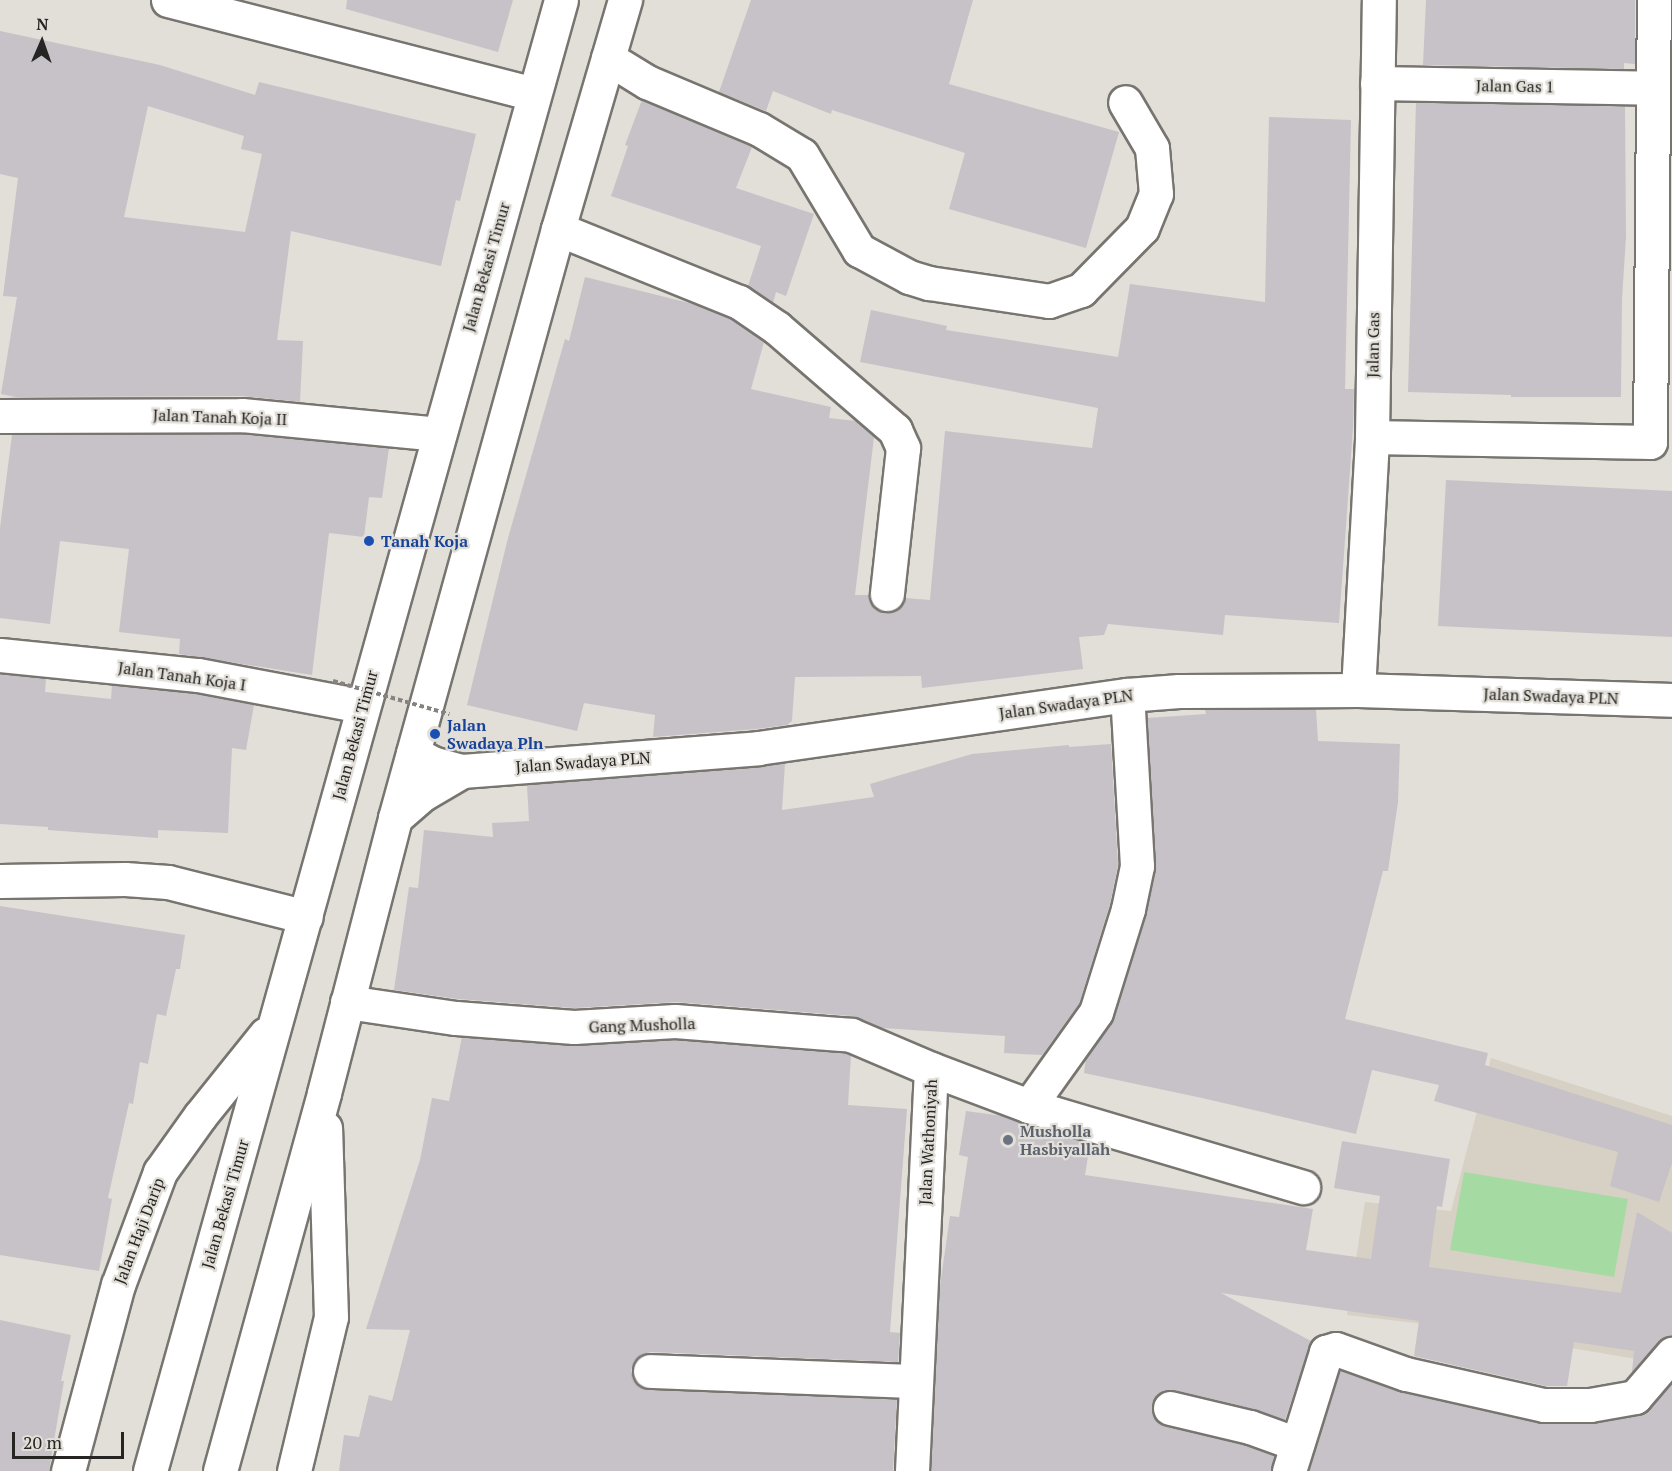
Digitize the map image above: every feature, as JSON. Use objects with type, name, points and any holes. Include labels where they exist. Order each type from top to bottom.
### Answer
[{"type":"street","points":[[168,0],[534,94]]},
{"type":"street","name":"Jalan Bekasi Timur","points":[[150,1471],[561,0]]},
{"type":"street","points":[[220,1471],[324,1093],[395,818],[558,229],[624,0]]},
{"type":"street","name":"Jalan Gas","points":[[1358,690],[1372,437],[1379,0]]},
{"type":"street","points":[[1372,437],[1650,442],[1654,0]]},
{"type":"street","points":[[608,58],[647,82],[759,129],[802,155],[859,250],[909,277],[929,283],[1049,301],[1081,290],[1142,228],[1156,194],[1152,148],[1125,102]]},
{"type":"street","name":"Jalan Gas 1","points":[[1377,83],[1652,88]]},
{"type":"street","points":[[558,229],[739,302],[777,328],[895,430],[903,448],[887,594]]},
{"type":"street","name":"Jalan Tanah Koja II","points":[[0,416],[242,415],[439,434]]},
{"type":"street","name":"Jalan Tanah Koja I","points":[[0,655],[198,675],[362,706]]},
{"type":"street","name":"Jalan Swadaya PLN","points":[[413,753],[435,764],[462,771],[758,748],[1126,695],[1179,691],[1358,690],[1672,700]]},
{"type":"street","points":[[1029,1106],[1096,1012],[1134,888],[1137,866],[1126,695]]},
{"type":"street","name":"Jalan Swadaya PLN","points":[[395,818],[423,794],[462,771]]},
{"type":"street","points":[[0,881],[125,879],[168,882],[306,917]]},
{"type":"street","name":"Gang Musholla","points":[[347,1002],[456,1018],[574,1027],[675,1021],[851,1035],[931,1069]]},
{"type":"street","name":"Jalan Haji Darip","points":[[68,1471],[118,1285],[160,1172],[200,1116],[275,1023]]},
{"type":"street","name":"Jalan Wathoniyah","points":[[912,1471],[931,1069],[1029,1106],[1303,1187]]},
{"type":"street","points":[[294,1471],[331,1317],[324,1093]]},
{"type":"street","points":[[1170,1408],[1250,1427],[1293,1457],[1326,1352],[1336,1349],[1406,1374],[1544,1405],[1590,1405],[1635,1397],[1672,1354]]},
{"type":"street","points":[[650,1371],[915,1381]]},
{"type":"path","points":[[333,681],[449,714]]},
{"type":"shaded area","points":[[1491,1058],[1672,1116],[1672,1350],[1660,1363],[1441,1326],[1347,1315],[1365,1202],[1451,1211]]},
{"type":"green space","points":[[1464,1172],[1628,1199],[1614,1277],[1450,1250]]},
{"type":"building","points":[[347,0],[513,0],[498,52],[346,9]]},
{"type":"building","points":[[751,0],[973,0],[949,84],[1119,132],[1086,248],[949,209],[965,153],[832,110],[831,114],[773,91],[766,111],[719,92]]},
{"type":"building","points":[[1426,0],[1635,0],[1635,64],[1624,63],[1624,69],[1423,65]]},
{"type":"building","points":[[0,31],[160,65],[255,95],[259,82],[476,134],[460,201],[456,200],[441,266],[291,231],[277,340],[303,341],[300,402],[242,396],[16,397],[1,394],[17,297],[3,296],[18,178],[0,174]],"holes":[[[148,106],[244,136],[241,149],[262,154],[245,232],[124,217]]]},
{"type":"building","points":[[642,100],[752,147],[736,188],[814,214],[786,296],[776,292],[773,303],[748,286],[761,246],[611,196],[628,146],[625,145]]},
{"type":"building","points":[[1416,102],[1625,106],[1626,237],[1622,299],[1621,397],[1511,397],[1511,395],[1408,392]]},
{"type":"building","points":[[1269,117],[1351,120],[1345,389],[1354,389],[1339,623],[1225,615],[1223,635],[1108,624],[1104,635],[1079,637],[1083,669],[922,688],[921,676],[795,677],[792,721],[787,725],[756,729],[653,737],[655,715],[584,703],[577,731],[467,705],[508,538],[565,339],[569,341],[585,277],[697,305],[730,319],[764,342],[751,389],[831,407],[829,418],[856,421],[874,437],[855,595],[869,595],[876,609],[886,613],[902,606],[905,598],[930,600],[945,431],[1092,448],[1098,408],[860,362],[871,310],[947,326],[946,330],[1118,357],[1130,284],[1265,302]]},
{"type":"building","points":[[241,434],[389,448],[382,498],[369,497],[364,537],[329,533],[312,675],[179,654],[180,639],[119,632],[129,549],[60,541],[50,624],[0,618],[0,528],[12,435]]},
{"type":"building","points":[[1446,480],[1672,491],[1672,637],[1438,626]]},
{"type":"building","points":[[0,674],[46,679],[45,692],[111,699],[112,685],[195,694],[254,705],[246,750],[232,748],[228,833],[158,830],[158,838],[0,824]]},
{"type":"building","points":[[1316,709],[1318,741],[1400,744],[1398,802],[1388,871],[1383,871],[1345,1019],[1488,1053],[1485,1065],[1672,1125],[1672,1163],[1659,1202],[1610,1186],[1618,1152],[1434,1101],[1439,1085],[1372,1070],[1356,1134],[1084,1073],[1086,1058],[1114,1018],[1146,914],[1155,870],[1147,718],[1206,714],[1205,710]]},
{"type":"building","points":[[1111,744],[1118,865],[1110,904],[1079,1004],[1042,1055],[1004,1053],[1005,1036],[882,1028],[852,1016],[676,1002],[574,1008],[458,999],[394,990],[409,887],[418,888],[424,830],[493,837],[492,823],[529,821],[527,785],[785,763],[782,810],[874,797],[870,784],[972,754],[1069,745],[1069,747]]},
{"type":"building","points":[[0,906],[185,935],[180,969],[176,969],[166,1016],[157,1014],[148,1064],[140,1062],[133,1104],[129,1103],[108,1198],[112,1199],[99,1271],[0,1255]]},
{"type":"building","points":[[462,1037],[575,1046],[675,1040],[846,1053],[851,1055],[848,1105],[907,1109],[890,1332],[900,1333],[898,1362],[651,1352],[642,1354],[634,1361],[631,1371],[633,1379],[640,1386],[649,1390],[897,1399],[893,1471],[339,1471],[344,1435],[359,1437],[369,1395],[392,1401],[410,1330],[366,1329],[420,1160],[432,1098],[449,1101]]},
{"type":"building","points":[[966,1111],[1003,1116],[1090,1144],[1085,1175],[1313,1209],[1306,1250],[1371,1259],[1380,1196],[1334,1188],[1342,1141],[1450,1159],[1442,1207],[1437,1206],[1429,1267],[1621,1293],[1637,1212],[1672,1233],[1672,1336],[1658,1342],[1632,1372],[1634,1351],[1574,1342],[1567,1386],[1546,1386],[1414,1356],[1419,1321],[1221,1293],[1311,1341],[1285,1420],[1254,1409],[1174,1390],[1164,1390],[1156,1396],[1152,1403],[1152,1413],[1157,1421],[1166,1426],[1245,1445],[1274,1456],[1271,1471],[931,1471],[939,1293],[950,1216],[959,1217],[968,1157],[959,1155]]},
{"type":"building","points":[[0,1320],[71,1335],[61,1381],[64,1381],[49,1471],[0,1471]]},
{"type":"building","points":[[1340,1370],[1402,1392],[1544,1424],[1590,1424],[1638,1415],[1649,1409],[1672,1383],[1672,1471],[1309,1471]]},
{"type":"place","name":"Tanah Koja","points":[[369,541]]},
{"type":"place","name":"Jalan Swadaya Pln","points":[[435,734]]},
{"type":"place","name":"Musholla Hasbiyallah","points":[[1008,1140]]}]
